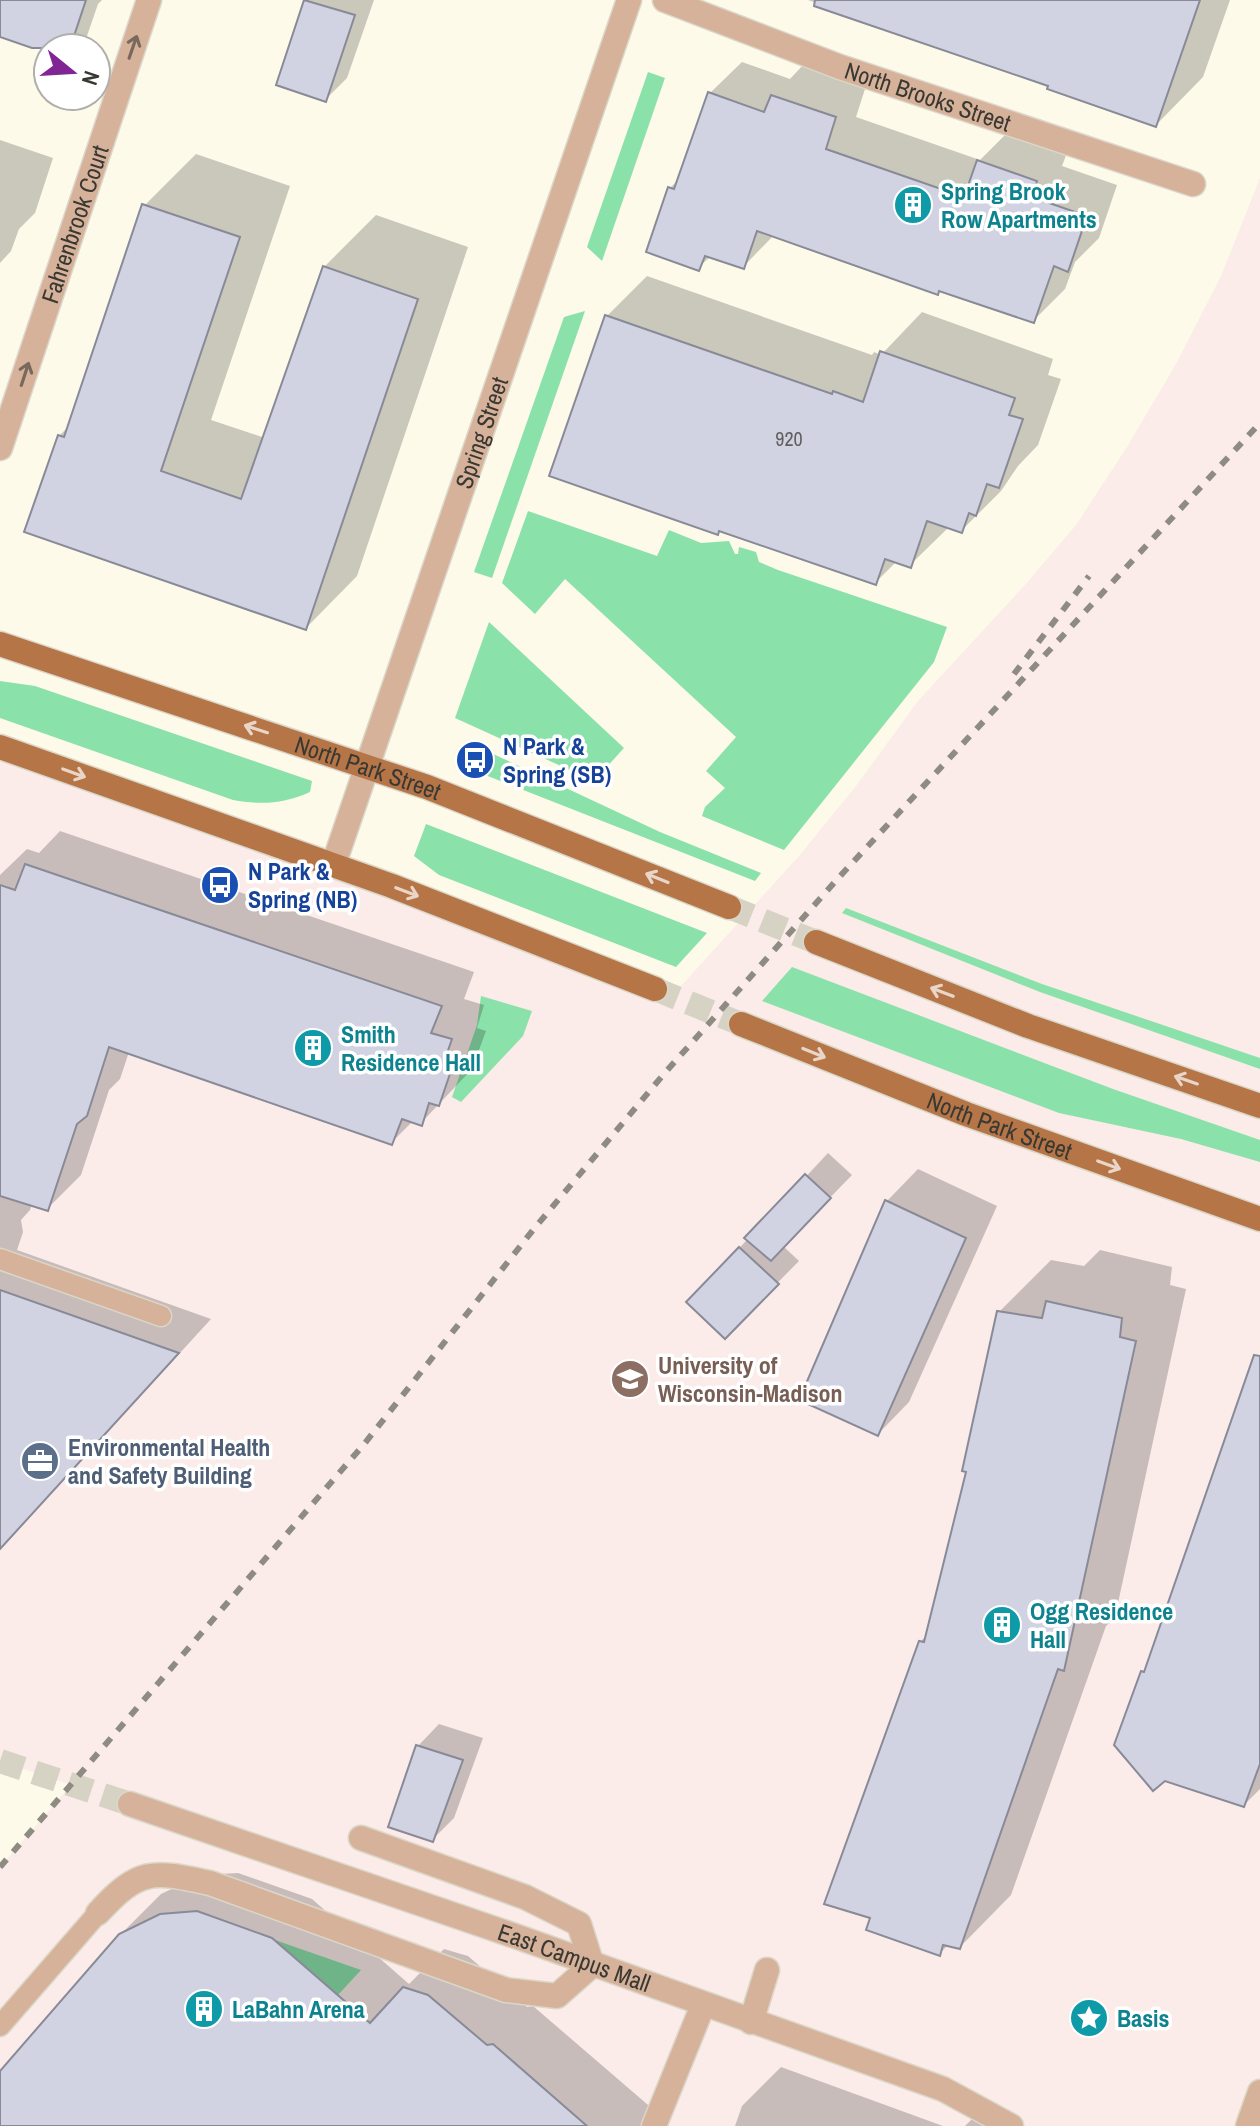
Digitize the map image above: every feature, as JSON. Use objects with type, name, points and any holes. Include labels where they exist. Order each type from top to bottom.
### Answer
[{"type":"main road","name":"North Park Street","points":[[0,644],[427,787],[729,907]]},
{"type":"main road","points":[[0,747],[406,892],[655,989]]},
{"type":"main road","points":[[816,942],[1028,1026],[1260,1106]]},
{"type":"main road","name":"North Park Street","points":[[741,1024],[966,1114],[1260,1219]]},
{"type":"street","name":"Fahrenbrook Court","points":[[0,448],[149,0]]},
{"type":"street","name":"Spring Street","points":[[333,866],[629,0]]},
{"type":"street","name":"North Brooks Street","points":[[665,0],[840,67],[1193,184]]},
{"type":"street","name":"East Campus Mall","points":[[130,1804],[943,2089],[1011,2126]]},
{"type":"street","points":[[98,1913],[122,1887],[144,1877],[169,1875],[210,1883],[506,1990],[557,1996],[592,1965],[579,1924],[525,1897],[361,1838]]},
{"type":"street","points":[[751,2022],[767,1970]]},
{"type":"street","points":[[654,2126],[703,2005]]},
{"type":"street","points":[[1248,2126],[1260,2092]]},
{"type":"lane","points":[[0,1259],[161,1316]]},
{"type":"lane","points":[[0,2026],[98,1913]]},
{"type":"shaded area","name":"University of Wisconsin-Madison","points":[[1260,178],[1260,2126],[0,2126],[0,1867],[71,1785],[0,1761],[0,747],[392,886],[672,996],[799,856],[856,786],[918,701],[1076,525],[1176,364],[1221,276]]},
{"type":"green space","points":[[648,72],[665,78],[602,261],[587,247]]},
{"type":"green space","points":[[585,311],[492,578],[474,572],[564,317]]},
{"type":"green space","points":[[528,511],[657,556],[669,530],[701,543],[729,541],[735,554],[738,554],[739,547],[756,552],[759,562],[778,570],[947,627],[934,662],[784,850],[702,816],[705,807],[725,788],[706,771],[736,737],[565,579],[535,614],[502,583]]},
{"type":"green space","points":[[489,622],[624,748],[594,781],[455,718]]},
{"type":"green space","points":[[0,681],[35,686],[312,781],[310,792],[272,802],[233,800],[0,718]]},
{"type":"green space","points":[[489,752],[660,832],[761,873],[755,881],[480,773]]},
{"type":"green space","points":[[426,824],[707,933],[676,967],[439,875],[414,856]]},
{"type":"green space","points":[[846,908],[1042,984],[1260,1058],[1260,1069],[1040,992],[842,913]]},
{"type":"green space","points":[[792,967],[1113,1089],[1260,1140],[1260,1162],[1181,1139],[1059,1113],[762,1001]]},
{"type":"green space","points":[[481,996],[532,1011],[523,1036],[461,1102],[452,1097],[477,1025]]},
{"type":"green space","points":[[275,1940],[361,1970],[338,1995]]},
{"type":"building","points":[[0,0],[86,0],[75,32],[32,32],[32,48],[0,37]]},
{"type":"building","points":[[304,0],[355,15],[326,102],[276,85]]},
{"type":"building","points":[[815,0],[1200,0],[1156,127],[1047,89],[1048,86],[814,6]]},
{"type":"building","name":"Spring Brook Row Apartments","points":[[708,92],[764,112],[771,95],[836,117],[826,149],[964,197],[977,160],[1037,181],[1032,197],[1087,216],[1068,272],[1054,266],[1034,323],[939,291],[938,295],[757,231],[744,269],[705,256],[699,271],[646,252],[668,187],[674,189]]},
{"type":"building","points":[[142,204],[240,237],[161,471],[241,499],[323,266],[418,299],[306,630],[24,532],[58,435],[64,437]]},
{"type":"building","points":[[605,315],[863,402],[880,351],[1015,398],[1009,415],[1023,419],[999,488],[987,484],[976,516],[969,513],[962,533],[927,521],[911,568],[885,559],[876,585],[719,531],[718,535],[549,476]]},
{"type":"building","name":"Smith Residence Hall","points":[[25,864],[442,1006],[431,1033],[452,1039],[444,1062],[453,1065],[439,1106],[429,1103],[422,1126],[402,1119],[392,1145],[109,1047],[87,1116],[77,1124],[48,1211],[0,1196],[0,885],[15,890]]},
{"type":"building","points":[[805,1174],[831,1198],[771,1261],[744,1238]]},
{"type":"building","points":[[885,1200],[966,1238],[878,1436],[799,1400]]},
{"type":"building","points":[[739,1247],[779,1284],[725,1339],[686,1302]]},
{"type":"building","name":"Environmental Health and Safety Building","points":[[0,1290],[179,1353],[0,1549]]},
{"type":"building","name":"Ogg Residence Hall","points":[[1046,1301],[1122,1318],[1120,1337],[1136,1341],[1064,1671],[1058,1669],[960,1949],[943,1945],[940,1956],[866,1930],[870,1918],[824,1904],[919,1641],[924,1642],[966,1472],[962,1471],[997,1311],[1042,1318]]},
{"type":"building","points":[[1254,1355],[1260,1356],[1260,1764],[1244,1807],[1165,1781],[1153,1791],[1114,1745],[1141,1671],[1144,1672]]},
{"type":"building","points":[[416,1745],[463,1760],[433,1842],[388,1827]]},
{"type":"building","name":"LaBahn Arena","points":[[197,1911],[272,1938],[370,2023],[403,1987],[428,1995],[487,2045],[493,2044],[587,2126],[0,2126],[0,2071],[119,1934],[160,1914]]},
{"type":"tunnel","points":[[729,907],[816,942]]},
{"type":"tunnel","points":[[655,989],[741,1024]]},
{"type":"tunnel","points":[[0,1761],[130,1804]]},
{"type":"railway","points":[[0,1867],[365,1443],[533,1230],[663,1075],[842,874],[1260,423]]},
{"type":"railway","points":[[1014,674],[1089,576]]},
{"type":"place","name":"Spring Brook Row Apartments","points":[[913,205]]},
{"type":"place","name":"N Park & Spring (SB)","points":[[475,760]]},
{"type":"place","name":"N Park & Spring (NB)","points":[[220,885]]},
{"type":"place","name":"Smith Residence Hall","points":[[313,1048]]},
{"type":"place","name":"University of Wisconsin-Madison","points":[[630,1379]]},
{"type":"place","name":"Environmental Health and Safety Building","points":[[40,1461]]},
{"type":"place","name":"Ogg Residence Hall","points":[[1002,1625]]},
{"type":"place","name":"LaBahn Arena","points":[[204,2009]]},
{"type":"place","name":"Basis","points":[[1089,2018]]}]
